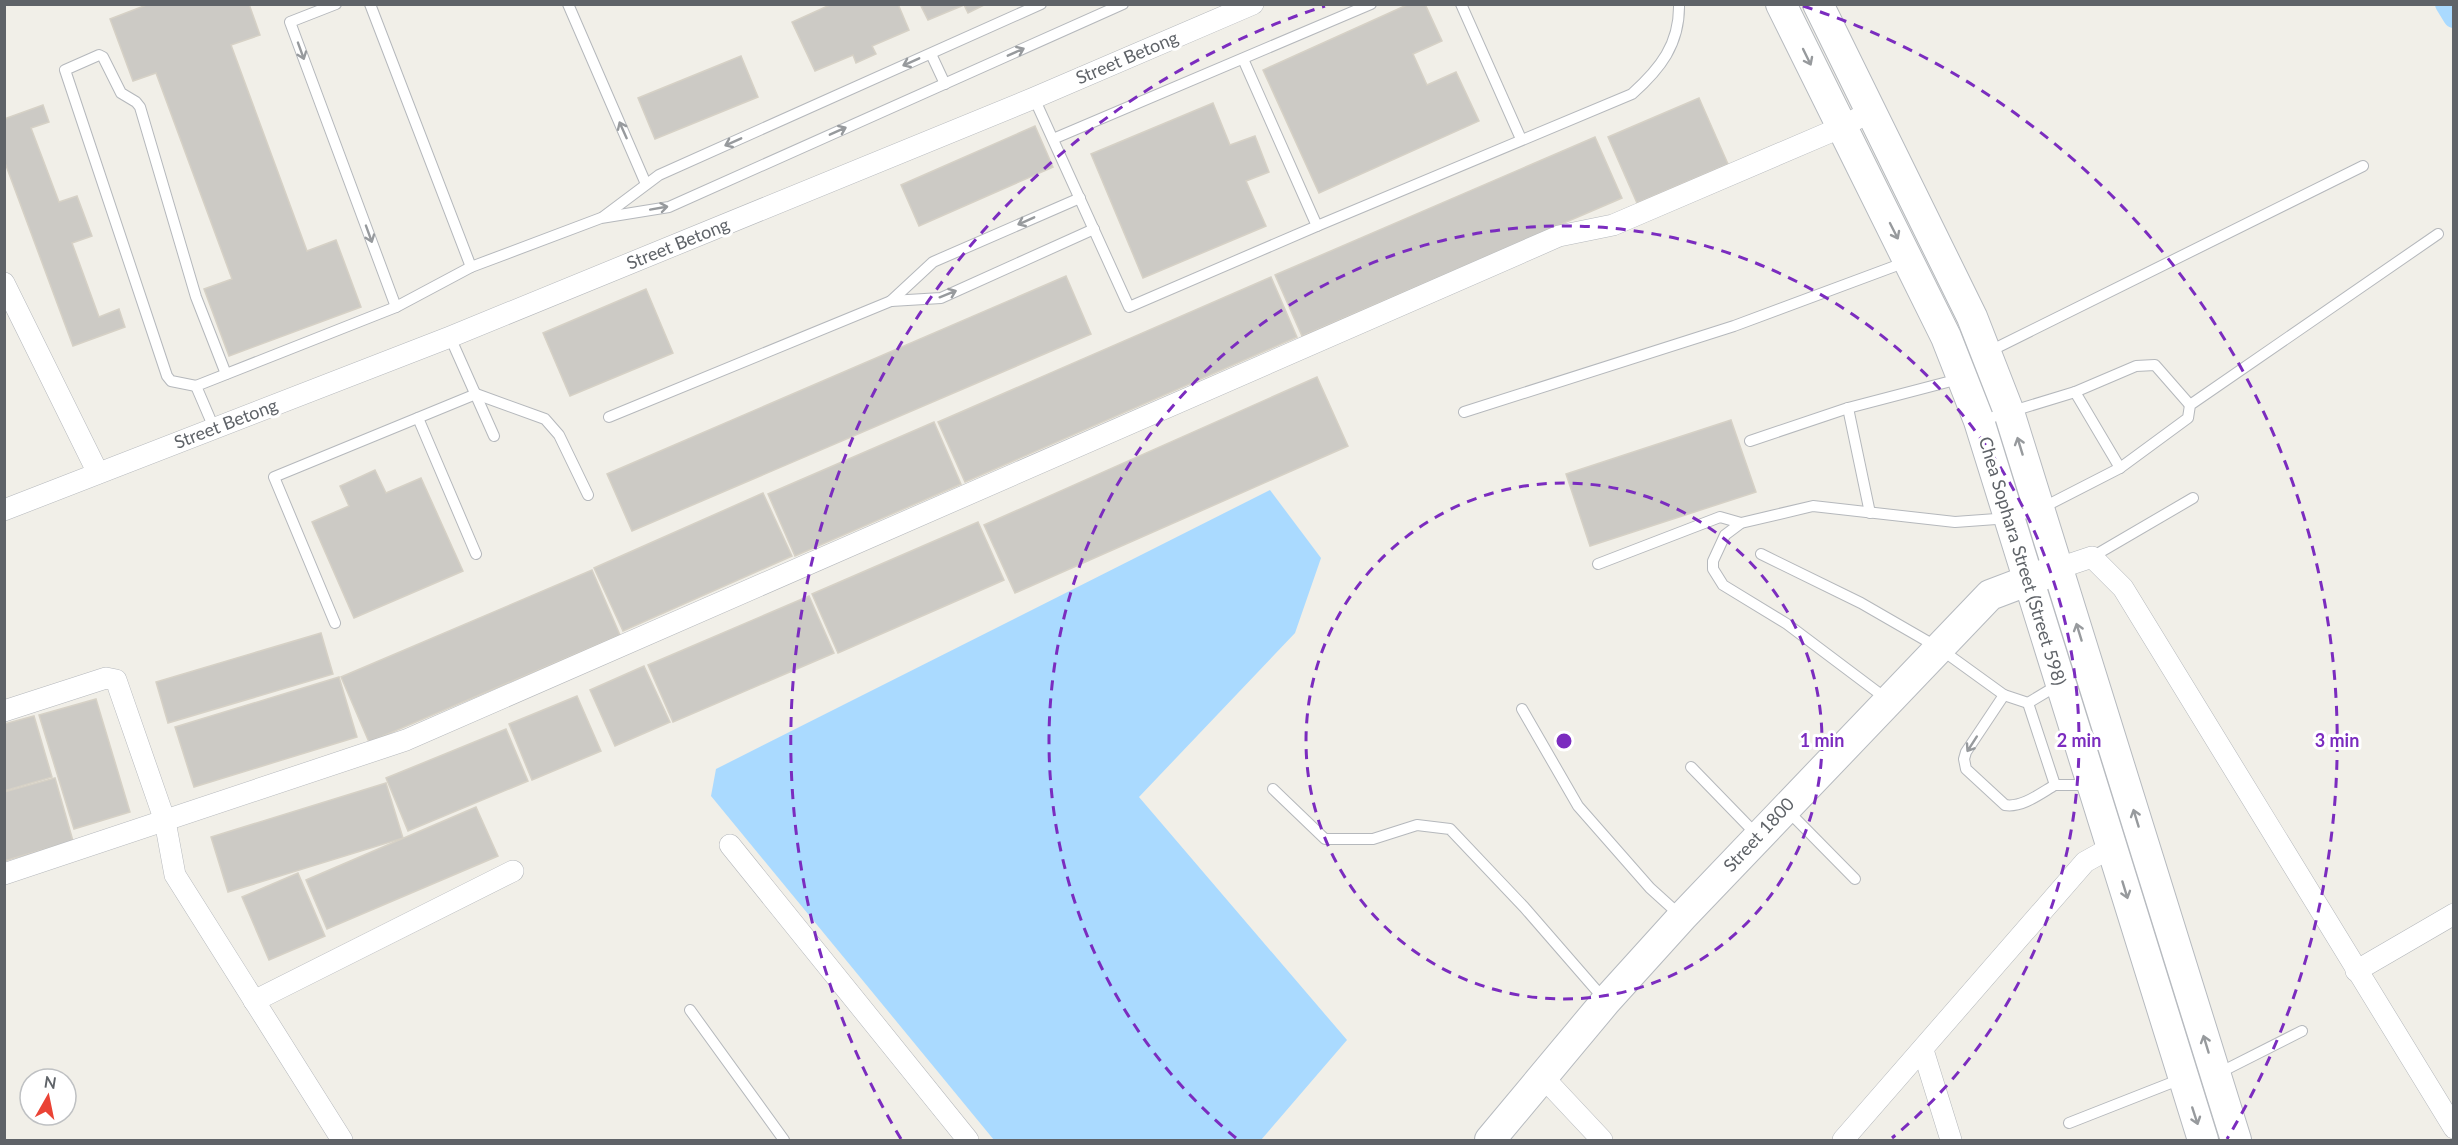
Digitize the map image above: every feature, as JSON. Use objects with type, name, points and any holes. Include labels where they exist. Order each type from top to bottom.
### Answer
[{"type":"main road","name":"Chea Sophara Street (Street 598)","points":[[1818,4],[1987,352],[2009,412],[2059,568],[2236,1140]]},
{"type":"main road","name":"Chea Sophara Street (Street 598)","points":[[1786,6],[1842,127],[1946,337],[1979,421],[2203,1140]]},
{"type":"main road","name":"Street 1800","points":[[1490,1140],[1606,1001],[1682,917],[1990,595],[2059,568]]},
{"type":"street","name":"Street Betong","points":[[4,510],[450,337],[1034,98],[1253,4]]},
{"type":"street","points":[[4,874],[406,740],[1559,236],[1613,225],[1842,127],[1871,111]]},
{"type":"street","points":[[4,283],[98,473]]},
{"type":"street","points":[[2059,568],[2092,557],[2122,588],[2169,661],[2356,971],[2454,1128]]},
{"type":"street","points":[[4,711],[106,678],[116,680],[165,821],[175,875],[342,1140]]},
{"type":"street","points":[[730,845],[968,1140]]},
{"type":"street","points":[[1844,1140],[2085,862],[2112,847]]},
{"type":"street","points":[[254,1001],[513,871]]},
{"type":"street","points":[[2356,971],[2454,914]]},
{"type":"street","points":[[1923,1050],[1951,1140]]},
{"type":"street","points":[[1542,1077],[1602,1140]]},
{"type":"lane","points":[[336,4],[290,22],[396,307]]},
{"type":"lane","points":[[370,4],[471,267]]},
{"type":"lane","points":[[568,4],[646,184]]},
{"type":"lane","points":[[601,218],[659,175],[1041,4]]},
{"type":"lane","points":[[226,374],[196,297],[140,107],[121,93],[104,57],[99,55],[65,70],[166,376],[171,381],[196,386],[396,307],[471,267],[601,218],[669,207],[1123,4]]},
{"type":"lane","points":[[1053,139],[1371,4]]},
{"type":"lane","points":[[1461,4],[1521,140]]},
{"type":"lane","points":[[1034,98],[1128,307],[1317,225],[1632,94],[1660,67],[1674,42],[1679,18],[1679,4]]},
{"type":"lane","points":[[931,54],[945,84]]},
{"type":"lane","points":[[1242,59],[1317,225]]},
{"type":"lane","points":[[1987,352],[2363,166]]},
{"type":"lane","points":[[891,301],[933,262],[1080,198]]},
{"type":"lane","points":[[609,417],[891,301],[941,298],[1094,229]]},
{"type":"lane","points":[[1889,700],[1787,624],[1724,585],[1713,569],[1713,561],[1725,535],[1741,523],[1813,506],[1954,522],[2010,518],[2040,509],[2120,468],[2188,418],[2190,405],[2438,234]]},
{"type":"lane","points":[[1464,412],[1734,326],[1909,261]]},
{"type":"lane","points":[[450,337],[494,436]]},
{"type":"lane","points":[[1979,421],[2075,392],[2136,366],[2156,365],[2190,405]]},
{"type":"lane","points":[[1750,441],[1848,408],[1962,378]]},
{"type":"lane","points":[[196,386],[214,428]]},
{"type":"lane","points":[[2075,392],[2120,468]]},
{"type":"lane","points":[[335,624],[274,477],[476,394],[545,419],[559,435],[588,495]]},
{"type":"lane","points":[[1848,408],[1870,513]]},
{"type":"lane","points":[[418,418],[476,554]]},
{"type":"lane","points":[[2092,557],[2193,498]]},
{"type":"lane","points":[[1598,564],[1720,517],[1741,523]]},
{"type":"lane","points":[[1761,554],[1861,603],[1939,648],[2004,694],[2028,703]]},
{"type":"lane","points":[[2028,703],[2060,684]]},
{"type":"lane","points":[[2004,694],[1966,752],[1965,769],[2005,805],[2011,806],[2019,805],[2055,786],[2091,785]]},
{"type":"lane","points":[[2028,703],[2055,786]]},
{"type":"lane","points":[[1522,709],[1578,806],[1650,888],[1682,917]]},
{"type":"lane","points":[[1691,766],[1759,837]]},
{"type":"lane","points":[[1273,789],[1325,839],[1373,839],[1417,825],[1450,829],[1524,907],[1606,1001]]},
{"type":"lane","points":[[1785,808],[1855,879]]},
{"type":"lane","points":[[690,1010],[784,1140]]},
{"type":"lane","points":[[2216,1075],[2302,1031]]},
{"type":"lane","points":[[2070,1123],[2183,1078]]},
{"type":"water","points":[[1270,490],[1321,558],[1295,633],[1139,797],[1347,1040],[1261,1140],[994,1140],[711,796],[716,769]]},
{"type":"building","points":[[149,4],[249,4],[260,35],[231,45],[307,251],[336,240],[361,307],[229,356],[204,289],[232,279],[156,73],[133,81],[110,19]]},
{"type":"building","points":[[832,4],[898,4],[909,30],[872,46],[876,54],[856,63],[853,55],[815,71],[792,22]]},
{"type":"building","points":[[920,4],[986,4],[968,13],[964,5],[928,20]]},
{"type":"building","points":[[1409,4],[1425,4],[1442,41],[1413,54],[1427,85],[1456,72],[1479,121],[1319,193],[1263,70]]},
{"type":"building","points":[[741,56],[758,97],[655,139],[638,98]]},
{"type":"building","points":[[1699,98],[1728,164],[1637,203],[1608,137]]},
{"type":"building","points":[[1213,103],[1230,145],[1255,136],[1269,172],[1246,181],[1266,226],[1143,278],[1091,154]]},
{"type":"building","points":[[43,105],[49,122],[31,128],[59,202],[77,196],[92,236],[72,243],[99,317],[119,309],[125,327],[73,346],[4,160],[4,119]]},
{"type":"building","points":[[1035,126],[1053,167],[919,226],[901,185]]},
{"type":"building","points":[[1595,137],[1622,198],[1302,336],[1275,275]]},
{"type":"building","points":[[1066,276],[1091,334],[632,531],[607,474]]},
{"type":"building","points":[[1271,277],[1297,337],[965,482],[938,422]]},
{"type":"building","points":[[646,289],[673,353],[570,396],[543,333]]},
{"type":"building","points":[[1317,377],[1348,446],[1015,593],[984,525]]},
{"type":"building","points":[[1731,420],[1756,492],[1590,546],[1566,474]]},
{"type":"building","points":[[934,422],[961,484],[795,556],[768,494]]},
{"type":"building","points":[[375,470],[386,493],[421,478],[463,571],[354,618],[312,522],[349,506],[340,486]]},
{"type":"building","points":[[763,493],[792,556],[623,631],[594,568]]},
{"type":"building","points":[[978,522],[1004,580],[838,653],[812,594]]},
{"type":"building","points":[[592,570],[620,635],[369,742],[341,677]]},
{"type":"building","points":[[809,596],[834,653],[673,722],[648,665]]},
{"type":"building","points":[[321,633],[333,674],[168,723],[156,682]]},
{"type":"building","points":[[644,666],[670,722],[615,746],[590,690]]},
{"type":"building","points":[[339,677],[357,737],[194,787],[175,727]]},
{"type":"building","points":[[577,696],[601,751],[532,780],[509,724]]},
{"type":"building","points":[[96,699],[130,812],[74,829],[39,715]]},
{"type":"building","points":[[34,716],[52,777],[4,791],[4,724]]},
{"type":"building","points":[[506,729],[528,781],[408,831],[386,778]]},
{"type":"building","points":[[55,778],[73,841],[4,861],[4,792]]},
{"type":"building","points":[[386,783],[403,838],[228,892],[211,837]]},
{"type":"building","points":[[476,807],[498,856],[327,929],[306,880]]},
{"type":"building","points":[[298,873],[325,936],[269,960],[242,897]]},
{"type":"waterway","points":[[2446,4],[2454,17]]}]
